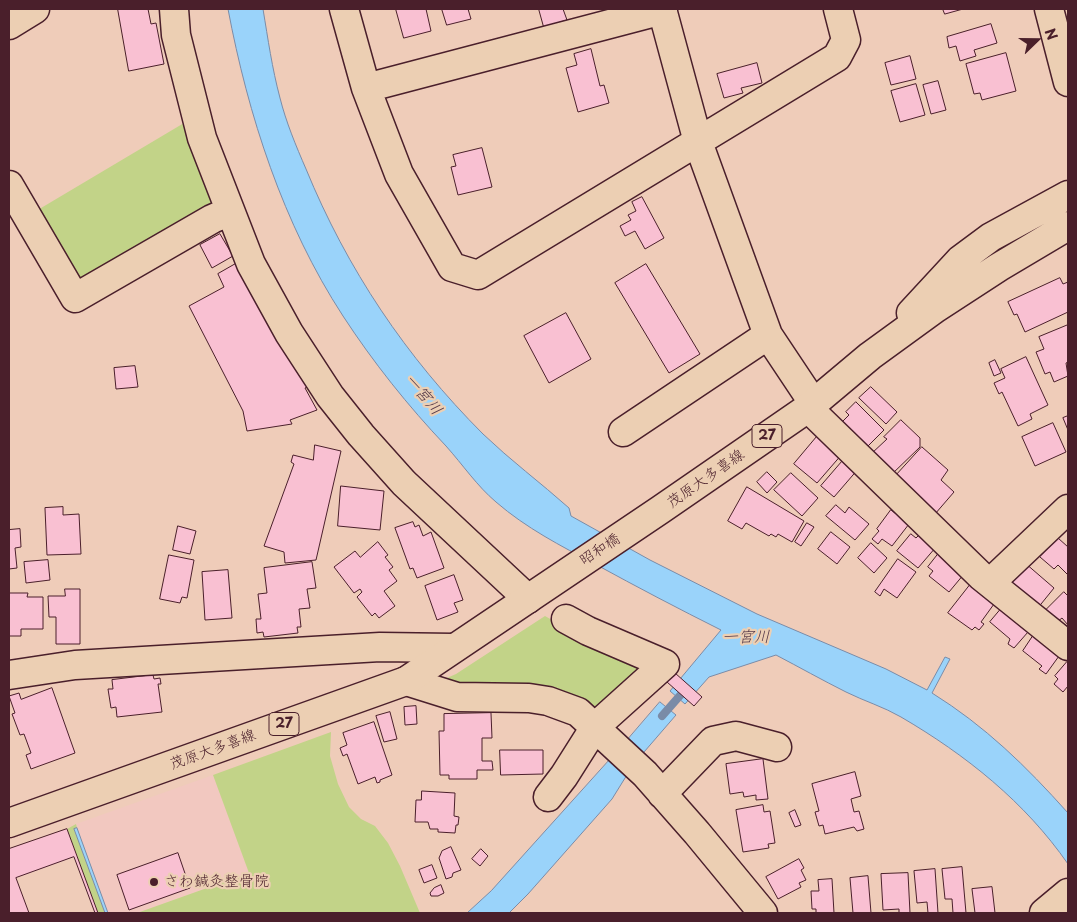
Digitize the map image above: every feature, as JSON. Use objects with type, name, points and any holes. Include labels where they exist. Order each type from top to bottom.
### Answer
[{"type":"main road","points":[[9,25],[35,9]]},
{"type":"main road","points":[[174,9],[176,35],[202,138],[251,264],[289,333],[330,396],[361,435],[404,483],[534,594]]},
{"type":"main road","points":[[344,9],[366,88],[399,174],[452,267],[478,275],[838,57],[846,40],[838,9]]},
{"type":"main road","points":[[366,88],[662,9],[698,142],[768,335],[811,406],[990,584],[1068,646]]},
{"type":"main road","points":[[1049,9],[1068,82]]},
{"type":"main road","points":[[9,185],[75,298],[212,219],[230,211]]},
{"type":"main road","name":"茂原大多喜線","points":[[870,356],[960,260],[991,237],[1068,195]]},
{"type":"main road","name":"茂原大多喜線","points":[[660,510],[811,406],[870,356],[975,283],[1068,226]]},
{"type":"main road","points":[[623,432],[768,335]]},
{"type":"main road","points":[[990,584],[1068,509]]},
{"type":"main road","name":"昭和橋","points":[[534,594],[660,510]]},
{"type":"main road","name":"茂原大多喜線","points":[[9,823],[406,681],[534,594]]},
{"type":"main road","points":[[548,797],[568,769],[603,735],[665,664],[612,642],[566,619]]},
{"type":"main road","points":[[9,675],[85,665],[380,647],[454,648]]},
{"type":"main road","points":[[406,681],[457,697],[529,698],[548,701],[578,712],[653,784],[697,833],[763,913]]},
{"type":"main road","points":[[653,784],[713,741],[736,736],[777,748]]},
{"type":"main road","points":[[1044,913],[1068,893]]},
{"type":"shaded area","points":[[213,775],[249,873],[137,913],[108,913],[76,824]]},
{"type":"green space","points":[[184,123],[222,206],[91,284],[75,281],[36,211]]},
{"type":"green space","points":[[545,616],[571,631],[647,665],[596,717],[440,681],[456,674]]},
{"type":"green space","points":[[331,732],[330,756],[338,784],[349,807],[361,819],[375,826],[388,843],[420,913],[137,913],[249,873],[213,775]]},
{"type":"green space","points":[[76,824],[77,828],[74,829],[105,913],[98,913],[67,829]]},
{"type":"water","name":"一宮川","points":[[228,9],[263,9],[270,54],[285,116],[322,206],[340,242],[381,310],[404,343],[455,405],[483,434],[569,508],[571,516],[650,560],[757,614],[886,669],[927,690],[945,657],[950,659],[932,693],[970,719],[1004,748],[1068,813],[1068,864],[1033,820],[1013,800],[948,747],[894,713],[846,692],[776,655],[709,677],[685,704],[670,691],[721,630],[557,543],[507,511],[483,489],[392,383],[354,333],[322,281],[286,206],[257,128],[236,49]]},
{"type":"water","points":[[660,702],[676,715],[638,759],[624,744]]},
{"type":"water","points":[[615,754],[630,770],[612,799],[528,894],[509,913],[467,913],[491,891]]},
{"type":"water","points":[[77,828],[108,913],[105,913],[74,829]]},
{"type":"building","points":[[118,9],[148,9],[151,24],[156,23],[164,64],[129,71]]},
{"type":"building","points":[[396,9],[426,9],[431,31],[404,38]]},
{"type":"building","points":[[442,9],[468,9],[471,19],[447,25]]},
{"type":"building","points":[[539,9],[563,9],[567,20],[544,27]]},
{"type":"building","points":[[943,9],[963,9],[945,14]]},
{"type":"building","points":[[991,24],[997,43],[974,50],[976,56],[960,61],[956,46],[949,48],[947,37]]},
{"type":"building","points":[[591,49],[600,86],[604,85],[609,103],[578,112],[566,68],[577,65],[574,54]]},
{"type":"building","points":[[1006,53],[1016,91],[982,100],[980,93],[974,94],[966,64]]},
{"type":"building","points":[[910,56],[916,79],[891,85],[885,63]]},
{"type":"building","points":[[757,63],[762,83],[741,88],[743,93],[724,98],[717,74]]},
{"type":"building","points":[[938,81],[946,110],[931,114],[923,85]]},
{"type":"building","points":[[916,84],[925,115],[900,122],[891,91]]},
{"type":"building","points":[[482,148],[492,187],[458,195],[451,167],[456,166],[453,155]]},
{"type":"building","points":[[642,197],[664,238],[645,249],[635,231],[625,236],[620,226],[631,220],[628,215],[636,211],[632,202]]},
{"type":"building","points":[[220,234],[233,256],[212,268],[200,245]]},
{"type":"building","points":[[239,262],[309,386],[305,388],[317,410],[290,420],[292,424],[247,431],[243,411],[189,306],[224,287],[218,274]]},
{"type":"building","points":[[646,264],[700,354],[669,373],[615,283]]},
{"type":"building","points":[[1060,278],[1063,284],[1068,282],[1068,312],[1025,332],[1017,314],[1014,315],[1008,302]]},
{"type":"building","points":[[566,313],[591,359],[549,383],[524,336]]},
{"type":"building","points":[[1068,325],[1068,362],[1066,363],[1068,376],[1054,382],[1050,372],[1045,374],[1036,352],[1044,349],[1039,337]]},
{"type":"building","points":[[1026,357],[1048,405],[1030,414],[1032,419],[1018,426],[1002,392],[999,394],[994,383],[1005,378],[1001,369]]},
{"type":"building","points":[[995,360],[1001,373],[994,376],[989,363]]},
{"type":"building","points":[[135,366],[138,387],[116,389],[114,368]]},
{"type":"building","points":[[871,387],[897,412],[886,424],[859,398]]},
{"type":"building","points":[[856,402],[884,430],[867,447],[842,422],[849,415],[846,412]]},
{"type":"building","points":[[1068,416],[1068,430],[1063,418]]},
{"type":"building","points":[[901,420],[920,438],[920,447],[891,475],[871,454],[887,439],[884,437]]},
{"type":"building","points":[[1053,423],[1066,452],[1035,466],[1022,437]]},
{"type":"building","points":[[820,433],[843,453],[817,483],[794,464]]},
{"type":"building","points":[[315,445],[341,451],[316,560],[285,563],[284,552],[264,546],[294,464],[291,462],[293,455],[313,460]]},
{"type":"building","points":[[922,447],[948,470],[941,480],[954,492],[935,514],[891,481]]},
{"type":"building","points":[[846,457],[859,468],[834,497],[821,486]]},
{"type":"building","points":[[767,472],[777,482],[767,493],[757,482]]},
{"type":"building","points":[[791,473],[818,498],[802,516],[774,490]]},
{"type":"building","points":[[341,486],[384,491],[380,530],[338,526]]},
{"type":"building","points":[[747,487],[804,521],[792,542],[778,534],[776,537],[771,534],[769,536],[746,523],[742,529],[728,521]]},
{"type":"building","points":[[836,505],[845,513],[849,507],[869,524],[855,540],[826,516]]},
{"type":"building","points":[[63,507],[63,515],[79,514],[81,554],[47,555],[45,508]]},
{"type":"building","points":[[891,510],[909,524],[892,546],[882,539],[878,544],[872,539]]},
{"type":"building","points":[[413,522],[415,527],[419,525],[423,536],[431,532],[444,568],[417,578],[413,568],[410,569],[395,528]]},
{"type":"building","points":[[807,523],[814,527],[801,546],[795,542]]},
{"type":"building","points":[[178,526],[196,531],[190,554],[173,550]]},
{"type":"building","points":[[20,529],[21,547],[15,548],[17,568],[9,569],[9,530]]},
{"type":"building","points":[[831,532],[850,547],[837,564],[818,549]]},
{"type":"building","points":[[911,534],[916,538],[920,534],[936,547],[918,568],[897,551]]},
{"type":"building","points":[[1058,538],[1068,547],[1068,575],[1058,565],[1054,569],[1040,557]]},
{"type":"building","points":[[378,542],[388,555],[385,557],[393,567],[389,570],[397,581],[384,591],[395,606],[379,618],[375,613],[372,616],[357,597],[362,592],[360,589],[354,593],[334,567],[355,551],[360,557]]},
{"type":"building","points":[[871,543],[887,558],[874,573],[858,558]]},
{"type":"building","points":[[939,553],[964,574],[949,592],[929,576],[933,571],[928,567]]},
{"type":"building","points":[[169,555],[194,560],[187,598],[182,597],[180,603],[160,599]]},
{"type":"building","points":[[898,559],[916,572],[897,598],[884,589],[880,596],[875,592]]},
{"type":"building","points":[[48,560],[50,580],[26,583],[24,562]]},
{"type":"building","points":[[312,562],[316,588],[307,589],[310,608],[299,609],[301,627],[297,627],[298,633],[264,637],[263,632],[257,633],[256,619],[261,619],[258,594],[267,593],[264,568]]},
{"type":"building","points":[[1025,563],[1054,588],[1037,609],[1007,584]]},
{"type":"building","points":[[228,570],[232,618],[205,620],[202,572]]},
{"type":"building","points":[[454,575],[463,600],[454,603],[458,612],[437,620],[425,586]]},
{"type":"building","points":[[970,585],[994,604],[981,622],[984,624],[979,630],[975,627],[972,630],[948,613]]},
{"type":"building","points":[[65,589],[80,589],[80,644],[56,644],[56,617],[49,617],[48,596],[65,596]]},
{"type":"building","points":[[1064,592],[1068,596],[1068,625],[1062,618],[1057,622],[1046,610]]},
{"type":"building","points":[[9,593],[28,593],[27,597],[43,597],[43,629],[21,629],[21,636],[9,636]]},
{"type":"building","points":[[1001,609],[1028,632],[1014,648],[1008,644],[1010,639],[990,622]]},
{"type":"building","points":[[1033,636],[1059,656],[1046,674],[1039,669],[1042,666],[1023,651]]},
{"type":"building","points":[[1067,662],[1068,686],[1063,692],[1054,684],[1058,679],[1055,676]]},
{"type":"building","points":[[675,673],[702,697],[694,706],[667,682]]},
{"type":"building","points":[[153,675],[154,679],[160,678],[161,684],[158,684],[162,712],[117,717],[116,707],[111,708],[108,689],[113,689],[112,680]]},
{"type":"building","points":[[52,688],[75,753],[31,769],[26,755],[31,753],[24,734],[20,735],[12,714],[15,713],[9,696],[19,693],[21,699]]},
{"type":"building","points":[[416,706],[417,724],[405,725],[404,707]]},
{"type":"building","points":[[390,712],[397,739],[384,742],[376,716]]},
{"type":"building","points":[[491,713],[492,738],[482,738],[482,761],[492,761],[493,770],[477,770],[477,779],[449,779],[449,775],[440,775],[439,731],[444,731],[444,714]]},
{"type":"building","points":[[374,722],[392,775],[377,783],[375,777],[358,784],[347,754],[343,756],[340,748],[347,745],[343,733]]},
{"type":"building","points":[[500,750],[543,750],[543,774],[501,775]]},
{"type":"building","points":[[763,759],[768,799],[756,800],[756,795],[744,797],[743,792],[730,794],[726,764]]},
{"type":"building","points":[[855,772],[861,796],[851,799],[854,812],[859,811],[864,829],[857,831],[854,827],[825,834],[823,825],[819,826],[815,812],[819,811],[812,784]]},
{"type":"building","points":[[422,791],[455,793],[454,816],[459,817],[455,833],[438,832],[438,829],[430,829],[428,822],[415,822],[416,800],[421,800]]},
{"type":"building","points":[[763,805],[764,812],[770,811],[775,843],[768,844],[769,848],[743,852],[736,810]]},
{"type":"building","points":[[795,810],[801,825],[795,827],[789,813]]},
{"type":"building","points":[[67,829],[98,913],[9,913],[9,849]]},
{"type":"building","points":[[451,847],[461,870],[453,873],[452,877],[446,879],[439,858],[442,851]]},
{"type":"building","points":[[481,849],[488,856],[480,866],[472,859]]},
{"type":"building","points":[[178,853],[190,888],[129,910],[117,875]]},
{"type":"building","points":[[74,857],[95,913],[29,913],[16,878]]},
{"type":"building","points":[[799,859],[804,868],[801,870],[806,880],[799,883],[801,887],[778,899],[766,877]]},
{"type":"building","points":[[432,865],[437,878],[424,883],[419,870]]},
{"type":"building","points":[[962,867],[966,913],[953,913],[952,899],[945,899],[942,869]]},
{"type":"building","points":[[935,869],[938,913],[928,913],[927,902],[917,903],[914,871]]},
{"type":"building","points":[[908,873],[910,913],[899,913],[899,909],[883,910],[881,874]]},
{"type":"building","points":[[868,876],[871,913],[853,913],[850,878]]},
{"type":"building","points":[[832,879],[834,913],[816,913],[816,909],[812,909],[811,891],[819,891],[818,880]]},
{"type":"building","points":[[441,885],[444,893],[438,896],[431,896],[430,893],[434,888]]},
{"type":"building","points":[[992,887],[995,913],[975,913],[972,889]]},
{"type":"waterway","points":[[662,716],[684,691]]},
{"type":"place","name":"さわ鍼灸整骨院","points":[[154,882]]}]
